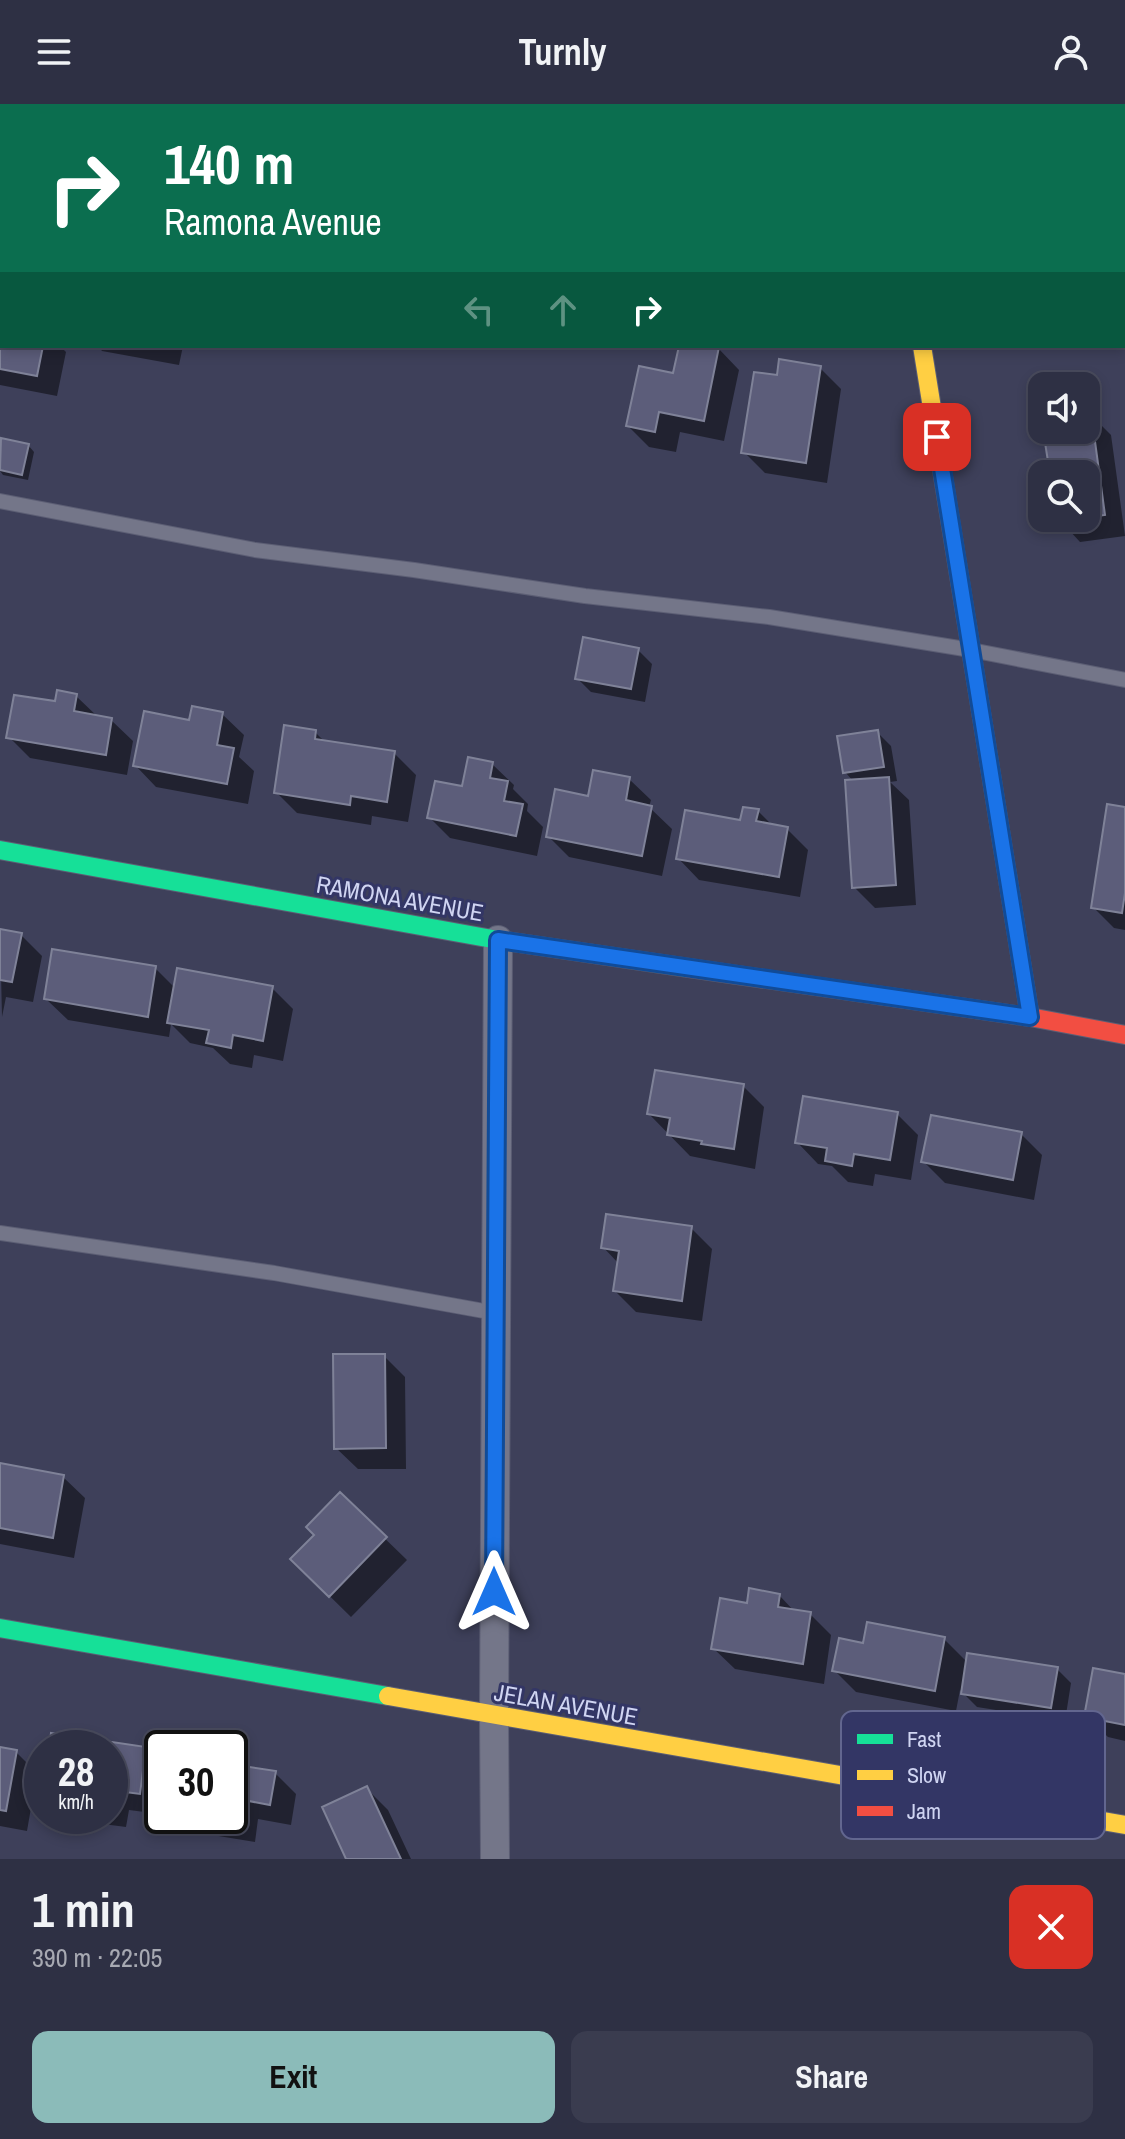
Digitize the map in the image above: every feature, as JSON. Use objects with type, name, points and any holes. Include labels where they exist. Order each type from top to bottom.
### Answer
[{"type":"street","points":[[922,348],[1030,1017]]},
{"type":"street","name":"RAMONA AVENUE","points":[[0,850],[498,940],[1030,1017],[1125,1035]]},
{"type":"street","points":[[495,1859],[498,940]]},
{"type":"street","name":"JELAN AVENUE","points":[[0,1628],[841,1776]]},
{"type":"street","name":"JELAN AVENUE","points":[[1105,1822],[1125,1825]]},
{"type":"lane","points":[[0,501],[255,550],[585,596],[769,617],[971,650],[1125,680]]},
{"type":"lane","points":[[0,1233],[274,1273],[495,1313]]},
{"type":"building","points":[[0,348],[43,348],[37,376],[0,369]]},
{"type":"building","points":[[679,348],[719,348],[704,421],[659,412],[655,432],[626,426],[639,366],[673,373]]},
{"type":"building","points":[[779,359],[821,366],[806,463],[741,453],[754,372],[777,375]]},
{"type":"building","points":[[1,438],[29,444],[22,475],[0,470]]},
{"type":"building","points":[[1045,444],[1095,444],[1098,460],[1048,460]]},
{"type":"building","points":[[1100,478],[1105,515],[1100,516]]},
{"type":"building","points":[[583,637],[639,648],[631,689],[575,679]]},
{"type":"building","points":[[57,690],[77,694],[74,711],[112,718],[106,755],[6,738],[14,695],[55,701]]},
{"type":"building","points":[[192,706],[223,712],[217,745],[234,748],[227,784],[133,766],[144,711],[189,720]]},
{"type":"building","points":[[284,725],[316,730],[315,739],[395,751],[387,802],[351,796],[350,805],[274,793]]},
{"type":"building","points":[[878,730],[884,767],[843,773],[837,736]]},
{"type":"building","points":[[468,757],[493,762],[490,778],[508,781],[504,801],[523,804],[516,836],[427,818],[435,781],[462,786]]},
{"type":"building","points":[[593,770],[630,777],[626,800],[652,806],[642,856],[546,837],[555,789],[588,796]]},
{"type":"building","points":[[889,777],[896,885],[852,888],[845,780]]},
{"type":"building","points":[[1107,804],[1125,807],[1125,893],[1122,913],[1091,908]]},
{"type":"building","points":[[743,807],[759,809],[756,821],[788,827],[779,877],[676,859],[685,810],[740,820]]},
{"type":"building","points":[[0,929],[22,933],[12,982],[0,980]]},
{"type":"building","points":[[52,949],[156,966],[148,1017],[44,999]]},
{"type":"building","points":[[177,968],[273,986],[263,1041],[233,1035],[231,1048],[206,1043],[209,1030],[167,1023]]},
{"type":"building","points":[[655,1070],[744,1084],[734,1149],[667,1135],[670,1118],[647,1114]]},
{"type":"building","points":[[803,1096],[898,1112],[890,1160],[854,1154],[852,1166],[825,1161],[827,1148],[795,1143]]},
{"type":"building","points":[[931,1115],[1022,1132],[1013,1180],[921,1162]]},
{"type":"building","points":[[606,1214],[692,1226],[682,1301],[613,1291],[619,1251],[601,1248]]},
{"type":"building","points":[[333,1354],[385,1354],[386,1448],[334,1449]]},
{"type":"building","points":[[0,1463],[64,1475],[53,1538],[0,1528]]},
{"type":"building","points":[[340,1492],[387,1537],[329,1597],[290,1559],[314,1535],[306,1527]]},
{"type":"building","points":[[749,1588],[780,1594],[778,1607],[811,1612],[803,1664],[711,1649],[720,1598],[747,1603]]},
{"type":"building","points":[[867,1622],[945,1637],[935,1691],[832,1671],[839,1638],[863,1643]]},
{"type":"building","points":[[967,1653],[1058,1667],[1051,1708],[961,1694]]},
{"type":"building","points":[[1093,1668],[1125,1674],[1125,1725],[1105,1721],[1105,1711],[1085,1711]]},
{"type":"building","points":[[128,1744],[144,1747],[140,1794],[128,1792]]},
{"type":"building","points":[[0,1747],[17,1750],[6,1811],[0,1810]]},
{"type":"building","points":[[248,1767],[276,1771],[270,1805],[248,1801]]},
{"type":"building","points":[[367,1786],[401,1859],[346,1859],[322,1807]]},
{"type":"traffic: fast","points":[[982,718],[1030,1017]]},
{"type":"traffic: fast","points":[[0,850],[498,940],[689,968]]},
{"type":"traffic: fast","points":[[0,1628],[388,1696]]},
{"type":"traffic: slow","points":[[922,348],[982,718]]},
{"type":"traffic: slow","points":[[388,1696],[841,1775]]},
{"type":"traffic: slow","points":[[1105,1821],[1125,1825]]},
{"type":"traffic: jam","points":[[689,968],[1030,1017],[1125,1035]]},
{"type":"route","points":[[494,1592],[498,940],[1030,1017],[937,437]]}]
